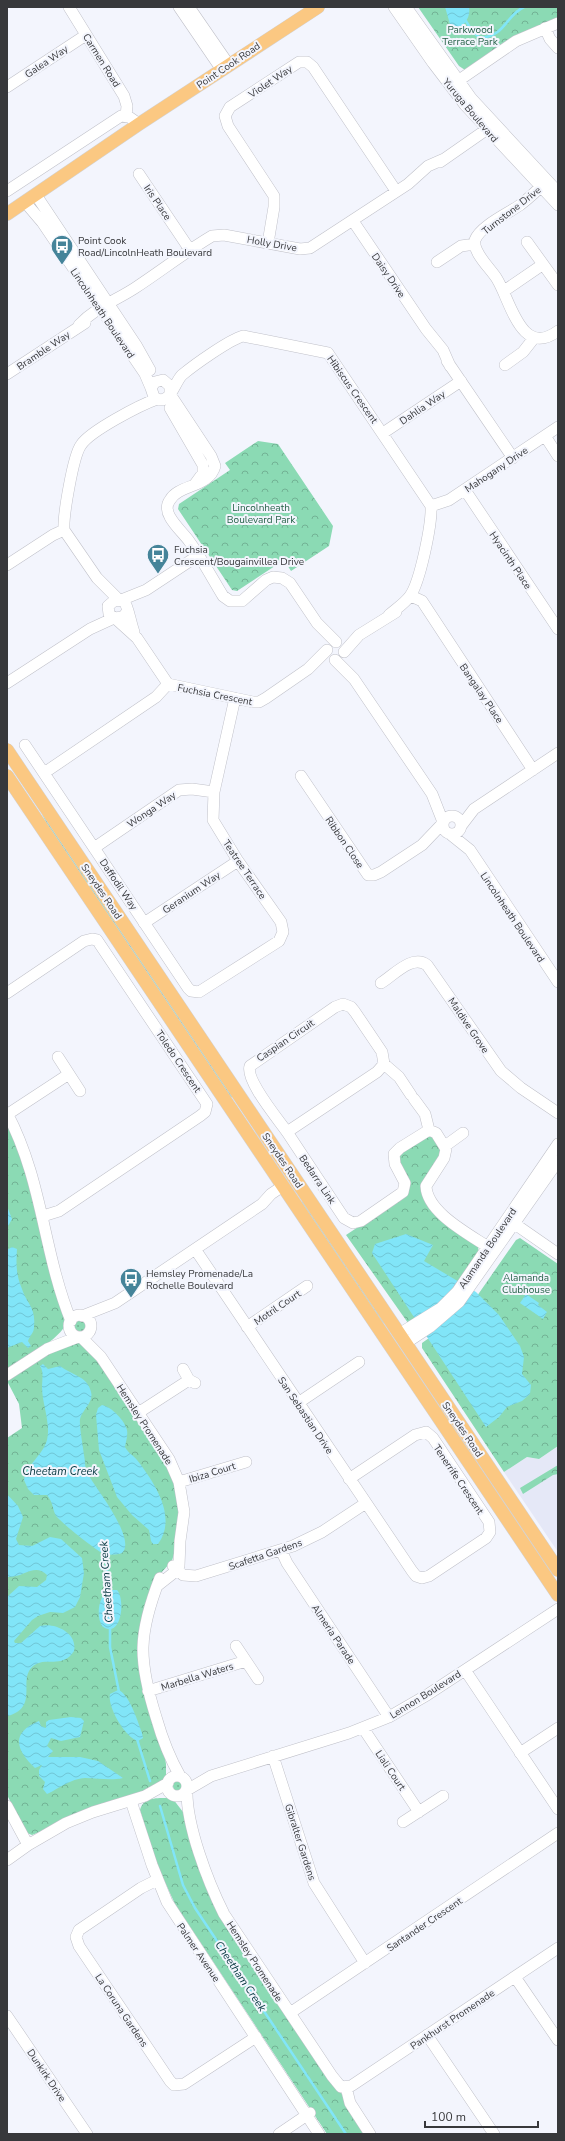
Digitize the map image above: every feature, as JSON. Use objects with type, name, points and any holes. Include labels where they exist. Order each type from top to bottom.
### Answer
[{"type":"main road","name":"Point Cook Road","points":[[7,214],[139,124],[318,7]]},
{"type":"main road","name":"Sneydes Road","points":[[7,750],[558,1570]]},
{"type":"main road","name":"Sneydes Road","points":[[7,776],[558,1595]]},
{"type":"main road","points":[[285,1189],[297,1181]]},
{"type":"main road","points":[[391,1346],[402,1339]]},
{"type":"street","name":"Carmen Road","points":[[69,7],[124,96],[127,106],[126,116]]},
{"type":"street","points":[[179,7],[225,67]]},
{"type":"street","points":[[189,7],[225,67]]},
{"type":"street","name":"Yuruga Boulevard","points":[[394,7],[454,84],[490,127],[544,184],[558,205]]},
{"type":"street","name":"Yuruga Boulevard","points":[[406,7],[454,84]]},
{"type":"street","points":[[454,84],[516,41],[558,22]]},
{"type":"street","points":[[545,28],[550,39],[558,48]]},
{"type":"street","name":"Galea Way","points":[[7,87],[86,35]]},
{"type":"street","name":"Violet Way","points":[[268,243],[274,206],[274,196],[228,126],[225,116],[230,108],[299,62],[308,62],[313,67],[396,191]]},
{"type":"street","points":[[7,191],[117,118],[126,116],[139,124]]},
{"type":"street","name":"Holly Drive","points":[[105,308],[212,236],[219,234],[308,249],[408,184],[428,166],[444,159],[490,127]]},
{"type":"street","name":"Iris Place","points":[[140,174],[190,250]]},
{"type":"street","name":"Yuruga Boulevard","points":[[544,184],[558,192]]},
{"type":"street","name":"Turnstone Drive","points":[[534,338],[520,326],[504,291],[478,252],[475,244],[476,237],[486,228],[520,205],[544,184]]},
{"type":"street","name":"Lincolnheath Boulevard","points":[[31,198],[42,222],[105,308],[140,350],[147,367],[170,386],[160,394]]},
{"type":"street","name":"Daisy Drive","points":[[353,220],[426,329],[436,349],[450,366],[513,458]]},
{"type":"street","points":[[527,242],[542,265],[558,285]]},
{"type":"street","points":[[437,262],[461,246],[475,244]]},
{"type":"street","points":[[504,291],[542,265]]},
{"type":"street","name":"Lincolnheath Boulevard","points":[[105,308],[145,374],[172,411],[203,465]]},
{"type":"street","name":"Bramble Way","points":[[7,374],[105,308]]},
{"type":"street","points":[[505,365],[523,352],[534,338],[544,338],[558,331]]},
{"type":"street","name":"Hibiscus Crescent","points":[[160,394],[182,375],[232,341],[243,336],[323,350],[335,360],[432,506]]},
{"type":"street","name":"Hibiscus Crescent","points":[[162,380],[182,375]]},
{"type":"street","points":[[127,611],[126,604],[97,578],[64,530],[77,452],[81,445],[133,409],[160,394],[155,382],[162,380]]},
{"type":"street","name":"Dahlia Way","points":[[383,433],[460,381]]},
{"type":"street","name":"Lincolnheath Boulevard","points":[[160,394],[215,463]]},
{"type":"street","name":"Mahogany Drive","points":[[432,506],[445,503],[558,427]]},
{"type":"street","points":[[545,436],[558,456]]},
{"type":"street","points":[[195,484],[203,473],[203,465],[215,463],[211,475],[195,484],[172,496],[168,502],[167,510],[170,518],[199,555],[223,596],[230,601],[242,601],[266,580],[273,576],[282,578],[290,583],[317,623],[343,646],[339,656]]},
{"type":"street","name":"Hyacinth Place","points":[[465,490],[558,629]]},
{"type":"street","points":[[317,623],[327,650],[328,657],[339,656],[359,635],[414,598],[432,506]]},
{"type":"street","points":[[7,565],[53,534],[64,530]]},
{"type":"street","points":[[7,683],[90,629],[115,619],[123,618],[127,611],[146,590],[199,555]]},
{"type":"street","points":[[97,578],[108,607],[109,614],[115,619]]},
{"type":"street","points":[[90,629],[112,601],[146,590]]},
{"type":"street","name":"Bangalay Place","points":[[414,598],[430,616],[533,770]]},
{"type":"street","name":"Fuchsia Crescent","points":[[127,611],[137,638],[168,684],[259,702],[308,670],[339,656]]},
{"type":"street","name":"Fuchsia Crescent","points":[[115,619],[137,638]]},
{"type":"street","points":[[327,650],[330,644],[359,635]]},
{"type":"street","name":"Fuchsia Crescent","points":[[308,670],[327,650]]},
{"type":"street","points":[[339,656],[448,819]]},
{"type":"street","points":[[44,773],[156,697],[168,684]]},
{"type":"street","name":"Teatree Terrace","points":[[196,992],[203,991],[278,941],[282,936],[283,928],[281,922],[238,861],[213,820],[214,792],[235,698]]},
{"type":"street","name":"Daffodil Way","points":[[25,745],[188,988],[196,992]]},
{"type":"street","points":[[474,809],[458,832],[449,834],[444,829],[448,819],[474,809],[558,753]]},
{"type":"street","name":"Ribbon Close","points":[[301,776],[368,875],[374,875],[381,872],[422,845],[449,834]]},
{"type":"street","name":"Wonga Way","points":[[94,848],[179,790],[192,789],[214,792]]},
{"type":"street","points":[[448,819],[460,819],[461,826]]},
{"type":"street","name":"Ribbon Close","points":[[422,845],[448,819]]},
{"type":"street","name":"Lincolnheath Boulevard","points":[[461,826],[470,850],[558,982]]},
{"type":"street","name":"Lincolnheath Boulevard","points":[[449,834],[470,850]]},
{"type":"street","name":"Geranium Way","points":[[144,923],[238,861]]},
{"type":"street","name":"Toledo Crescent","points":[[7,993],[84,941],[92,939],[97,940],[207,1104],[206,1110],[200,1116],[59,1211],[43,1216]]},
{"type":"street","name":"Maldive Grove","points":[[381,983],[414,961],[422,962],[427,965],[501,1071],[521,1088],[558,1113]]},
{"type":"street","name":"Caspian Circuit","points":[[287,1132],[250,1078],[248,1070],[254,1062],[335,1007],[343,1004],[351,1006],[382,1052],[384,1064],[399,1077],[425,1114],[428,1130]]},
{"type":"street","points":[[58,1057],[80,1091]]},
{"type":"street","points":[[287,1132],[377,1072],[384,1064]]},
{"type":"street","points":[[69,1074],[7,1113],[30,1165],[63,1296],[76,1319]]},
{"type":"street","points":[[428,1130],[436,1134],[445,1146],[444,1158],[426,1186],[428,1195],[446,1219],[491,1249]]},
{"type":"street","name":"Bedarra Link","points":[[287,1132],[342,1215],[348,1222],[353,1223],[361,1221],[403,1192],[405,1183],[394,1164],[394,1154],[405,1144],[428,1130]]},
{"type":"street","points":[[445,1146],[463,1133]]},
{"type":"street","name":"Alamanda Boulevard","points":[[511,1221],[558,1144]]},
{"type":"street","name":"Alamanda Boulevard","points":[[402,1339],[452,1308],[511,1221],[558,1161]]},
{"type":"street","points":[[47,1349],[76,1319],[115,1303],[262,1204],[275,1200],[285,1189]]},
{"type":"street","points":[[511,1221],[558,1254]]},
{"type":"street","name":"San Sebastian Drive","points":[[195,1249],[349,1479],[412,1571],[420,1578]]},
{"type":"street","name":"Motril Court","points":[[247,1327],[309,1285]]},
{"type":"street","points":[[7,1375],[47,1349],[87,1335],[90,1329],[115,1303]]},
{"type":"street","points":[[76,1319],[88,1319],[90,1329]]},
{"type":"street","points":[[76,1319],[71,1332],[79,1337]]},
{"type":"street","name":"Hemsley Promenade","points":[[90,1329],[101,1357],[169,1459],[179,1482],[184,1512],[180,1541],[174,1552],[176,1567],[160,1576],[146,1616],[142,1642],[143,1663],[148,1691],[167,1752],[181,1777]]},
{"type":"street","name":"Hemsley Promenade","points":[[79,1337],[101,1357]]},
{"type":"street","points":[[298,1403],[360,1361]]},
{"type":"street","points":[[138,1413],[192,1381],[183,1368]]},
{"type":"street","name":"Tenerrife Crescent","points":[[349,1479],[418,1433],[426,1432],[433,1438],[489,1522],[490,1529],[486,1538],[429,1576],[420,1578]]},
{"type":"street","name":"Ibiza Court","points":[[179,1482],[246,1461]]},
{"type":"street","name":"Scafetta Gardens","points":[[176,1567],[187,1576],[203,1574],[281,1550],[317,1534],[366,1503]]},
{"type":"street","name":"Almeria Parade","points":[[281,1550],[287,1563],[389,1717]]},
{"type":"street","name":"Lennon Boulevard","points":[[187,1790],[211,1776],[363,1728],[389,1717],[414,1703],[558,1609]]},
{"type":"street","name":"Marbella Waters","points":[[236,1646],[258,1679]]},
{"type":"street","name":"Marbella Waters","points":[[148,1691],[246,1661]]},
{"type":"street","points":[[465,1670],[558,1809]]},
{"type":"street","name":"Liali Court","points":[[363,1728],[419,1812]]},
{"type":"street","points":[[520,1753],[558,1728]]},
{"type":"street","name":"Hemsley Promenade","points":[[167,1752],[168,1782]]},
{"type":"street","name":"Gibralter Gardens","points":[[273,1756],[314,1882],[365,1963]]},
{"type":"street","points":[[7,1860],[28,1844],[80,1817],[145,1796],[168,1782],[174,1776],[181,1777],[187,1782],[187,1790],[180,1796],[145,1796]]},
{"type":"street","name":"Lennon Boulevard","points":[[181,1777],[211,1776]]},
{"type":"street","points":[[168,1782],[168,1790],[172,1795]]},
{"type":"street","name":"Hemsley Promenade","points":[[187,1790],[189,1818],[218,1902],[232,1927],[336,2083],[346,2087]]},
{"type":"street","name":"Hemsley Promenade","points":[[172,1795],[189,1818]]},
{"type":"street","points":[[403,1822],[443,1796]]},
{"type":"street","name":"Palmer Avenue","points":[[131,1801],[157,1880],[177,1919],[292,2090],[296,2093],[319,2134]]},
{"type":"street","points":[[7,1806],[28,1844]]},
{"type":"street","name":"Santander Crescent","points":[[290,2013],[558,1834]]},
{"type":"street","name":"La Coruna Gardens","points":[[157,1880],[141,1888],[79,1930],[76,1937],[79,1946],[174,2085],[184,2084],[256,2036]]},
{"type":"street","name":"Pankhurst Promenade","points":[[346,2087],[352,2085],[558,1948]]},
{"type":"street","points":[[515,1977],[558,2040]]},
{"type":"street","name":"Dunkirk Drive","points":[[7,2016],[87,2134]]},
{"type":"street","points":[[427,2035],[494,2134]]},
{"type":"street","points":[[346,2087],[350,2103],[370,2134]]},
{"type":"street","points":[[280,2134],[308,2115]]},
{"type":"street","name":"Palmer Avenue","points":[[308,2115],[322,2134]]},
{"type":"shaded area","points":[[558,1446],[558,1552],[504,1472],[527,1457],[539,1459]]},
{"type":"green space","name":"Parkwood Terrace Park","points":[[418,7],[558,7],[558,18],[521,33],[465,70],[459,66]]},
{"type":"green space","name":"Lincolnheath Boulevard Park","points":[[258,441],[278,444],[333,526],[329,546],[291,571],[284,560],[237,591],[232,590],[178,509],[179,504],[230,470],[225,463]]},
{"type":"green space","points":[[45,813],[234,1095],[229,1099],[50,831],[42,814]]},
{"type":"green space","points":[[7,1119],[16,1137],[67,1322],[57,1336],[7,1370]]},
{"type":"green space","points":[[423,1136],[433,1136],[442,1153],[423,1187],[478,1247],[477,1256],[472,1266],[462,1277],[451,1288],[408,1323],[346,1235],[408,1194],[410,1182],[400,1167],[398,1155]]},
{"type":"green space","points":[[305,1200],[386,1321],[381,1325],[299,1203]]},
{"type":"green space","name":"Alamanda Clubhouse","points":[[520,1238],[558,1264],[558,1446],[539,1459],[527,1457],[504,1472],[422,1348],[422,1343],[450,1323],[477,1296],[516,1240]]},
{"type":"green space","points":[[78,1321],[82,1321],[84,1322],[84,1330],[78,1331],[75,1328],[75,1324]]},
{"type":"green space","points":[[73,1340],[85,1343],[166,1461],[179,1493],[179,1534],[172,1561],[160,1574],[142,1623],[166,1764],[166,1777],[161,1784],[32,1835],[27,1833],[7,1795],[7,1438],[22,1428],[19,1404],[7,1381],[54,1349]]},
{"type":"green space","points":[[558,1465],[558,1474],[553,1475],[523,1494],[520,1488]]},
{"type":"green space","points":[[176,1781],[180,1781],[182,1782],[182,1790],[176,1791],[173,1788],[173,1784]]},
{"type":"green space","points":[[166,1798],[173,1799],[183,1812],[204,1875],[367,2134],[327,2134],[175,1904],[157,1865],[140,1810],[147,1801]]},
{"type":"water","points":[[445,7],[469,7],[469,14],[466,21],[462,27],[456,31],[450,24]]},
{"type":"water","points":[[7,1206],[12,1219],[7,1228]]},
{"type":"water","points":[[406,1234],[433,1245],[424,1261],[476,1292],[499,1315],[520,1346],[524,1357],[522,1374],[531,1385],[530,1394],[522,1401],[507,1407],[499,1417],[486,1427],[372,1253],[375,1244]]},
{"type":"water","points":[[12,1247],[17,1249],[19,1279],[34,1315],[34,1329],[28,1341],[31,1346],[28,1348],[22,1342],[7,1348],[7,1250]]},
{"type":"water","points":[[526,1294],[539,1303],[538,1305],[547,1312],[543,1319],[520,1303]]},
{"type":"water","name":"Cheetam Creek","points":[[43,1364],[48,1369],[60,1366],[83,1379],[89,1387],[91,1399],[80,1419],[85,1467],[120,1526],[124,1537],[125,1546],[122,1553],[113,1555],[104,1554],[86,1542],[57,1517],[47,1495],[34,1495],[28,1489],[24,1480],[28,1469],[45,1445],[48,1434],[40,1366]]},
{"type":"water","points":[[102,1405],[114,1411],[126,1426],[127,1436],[125,1447],[144,1469],[161,1500],[165,1511],[166,1523],[164,1534],[158,1544],[153,1544],[149,1530],[132,1515],[117,1497],[99,1450],[96,1415],[98,1408]]},
{"type":"water","points":[[7,1494],[18,1506],[23,1517],[16,1539],[19,1545],[32,1546],[50,1537],[61,1539],[82,1558],[84,1573],[80,1597],[75,1607],[63,1613],[50,1612],[38,1616],[32,1620],[14,1641],[15,1643],[21,1643],[40,1626],[46,1625],[58,1627],[69,1634],[74,1645],[74,1651],[64,1660],[42,1662],[32,1667],[28,1673],[26,1700],[23,1707],[17,1712],[8,1716],[7,1597],[19,1586],[37,1587],[46,1580],[47,1575],[42,1571],[33,1570],[13,1577],[7,1577]]},
{"type":"water","points":[[110,1590],[117,1590],[120,1595],[121,1610],[117,1624],[114,1628],[108,1629],[102,1626],[100,1622],[99,1606],[103,1596]]},
{"type":"water","points":[[118,1690],[126,1696],[136,1715],[143,1738],[138,1741],[133,1739],[123,1728],[111,1706],[110,1694]]},
{"type":"water","points":[[71,1717],[81,1718],[84,1721],[80,1737],[61,1741],[51,1738],[47,1746],[53,1751],[48,1757],[80,1757],[98,1761],[123,1778],[80,1779],[70,1782],[47,1794],[43,1789],[45,1782],[39,1776],[39,1770],[42,1765],[35,1768],[24,1755],[20,1748],[20,1736],[23,1731],[39,1721],[41,1726],[46,1728],[46,1722],[49,1720]]},
{"type":"waterway","points":[[466,21],[472,31],[480,38],[489,36],[500,30],[513,15],[524,7]]},
{"type":"waterway","name":"Cheetham Creek","points":[[106,1552],[108,1593]]},
{"type":"waterway","name":"Cheetham Creek","points":[[110,1628],[110,1647],[119,1692]]},
{"type":"waterway","name":"Cheetham Creek","points":[[137,1739],[150,1781]]},
{"type":"waterway","name":"Cheetham Creek","points":[[160,1806],[183,1885],[195,1908],[346,2134]]},
{"type":"place","name":"Point Cook Road/LincolnHeath Boulevard","points":[[62,266]]},
{"type":"place","name":"Fuchsia Crescent/Bougainvillea Drive","points":[[158,574]]},
{"type":"place","name":"Hemsley Promenade/La Rochelle Boulevard","points":[[131,1298]]}]
